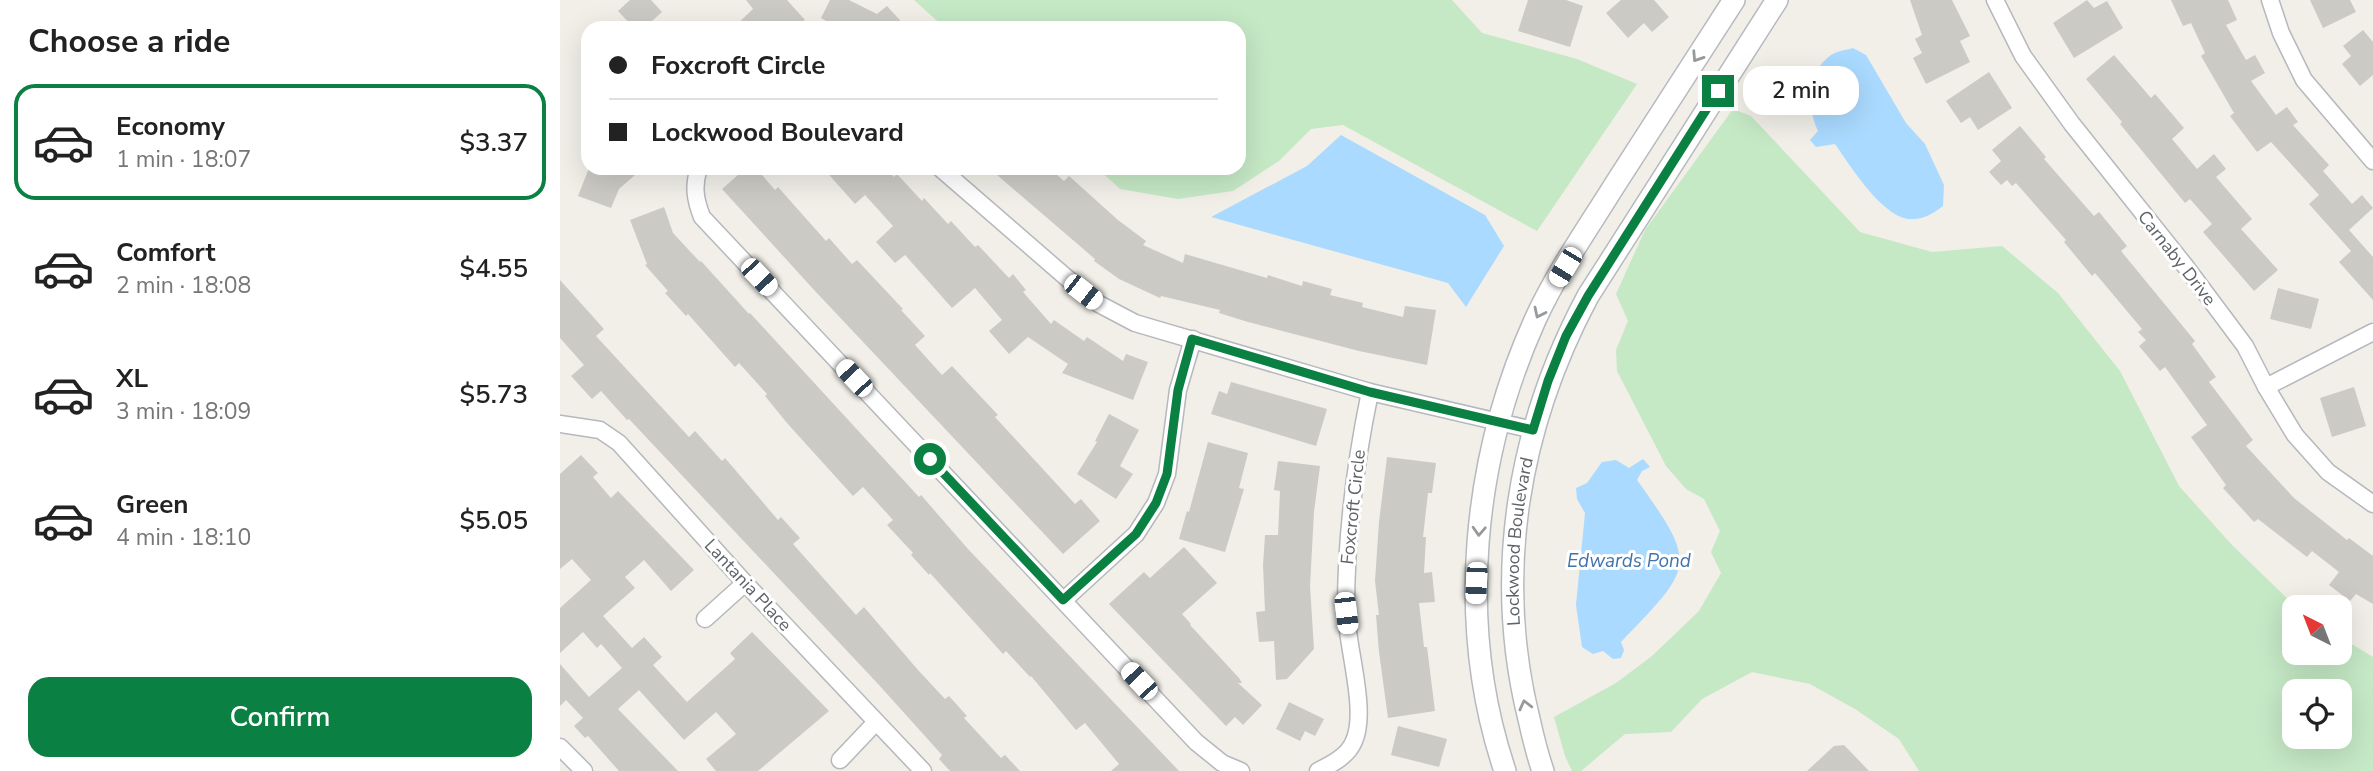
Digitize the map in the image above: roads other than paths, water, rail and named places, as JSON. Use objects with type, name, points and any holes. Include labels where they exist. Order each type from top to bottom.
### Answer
[{"type":"main road","points":[[1505,771],[1485,692],[1476,598],[1480,508],[1497,423],[1514,371],[1552,288],[1734,0]]},
{"type":"main road","name":"Lockwood Boulevard","points":[[1543,771],[1520,682],[1513,607],[1513,545],[1517,502],[1533,430],[1566,336],[1588,296],[1777,0]]},
{"type":"street","name":"Carnaby Drive","points":[[1995,0],[2023,56],[2097,157],[2186,267],[2245,346],[2295,435],[2328,472],[2373,503]]},
{"type":"street","points":[[2270,0],[2281,33],[2304,80],[2373,161]]},
{"type":"street","points":[[697,175],[695,198],[702,216],[1196,742],[1222,763],[1241,771]]},
{"type":"street","points":[[948,175],[1099,303],[1135,323],[1370,392],[1533,430]]},
{"type":"street","points":[[2266,387],[2373,332]]},
{"type":"street","points":[[1063,600],[1136,534],[1156,503],[1167,474],[1178,390],[1192,339]]},
{"type":"street","name":"Foxcroft Circle","points":[[1318,771],[1340,759],[1354,741],[1359,713],[1346,613],[1347,555],[1352,485],[1370,392]]},
{"type":"street","name":"Lantania Place","points":[[560,424],[600,430],[619,443],[745,583],[923,771]]},
{"type":"street","points":[[705,619],[745,583]]},
{"type":"street","points":[[840,760],[876,722]]},
{"type":"street","points":[[560,747],[584,771]]},
{"type":"water","points":[[1853,48],[1866,55],[1906,123],[1925,144],[1944,185],[1943,206],[1929,215],[1913,219],[1891,211],[1869,190],[1835,144],[1816,147],[1810,140],[1818,131],[1810,101],[1816,71],[1831,55]]},
{"type":"water","points":[[1341,135],[1485,215],[1504,246],[1466,307],[1448,283],[1211,217],[1307,166]]},
{"type":"water","name":"Edwards Pond","points":[[1643,459],[1650,467],[1642,471],[1637,480],[1671,531],[1678,549],[1679,565],[1674,580],[1663,597],[1621,642],[1624,650],[1621,658],[1613,659],[1603,651],[1593,654],[1582,647],[1576,605],[1585,513],[1577,499],[1576,488],[1587,483],[1602,462],[1616,460],[1629,468]]}]
